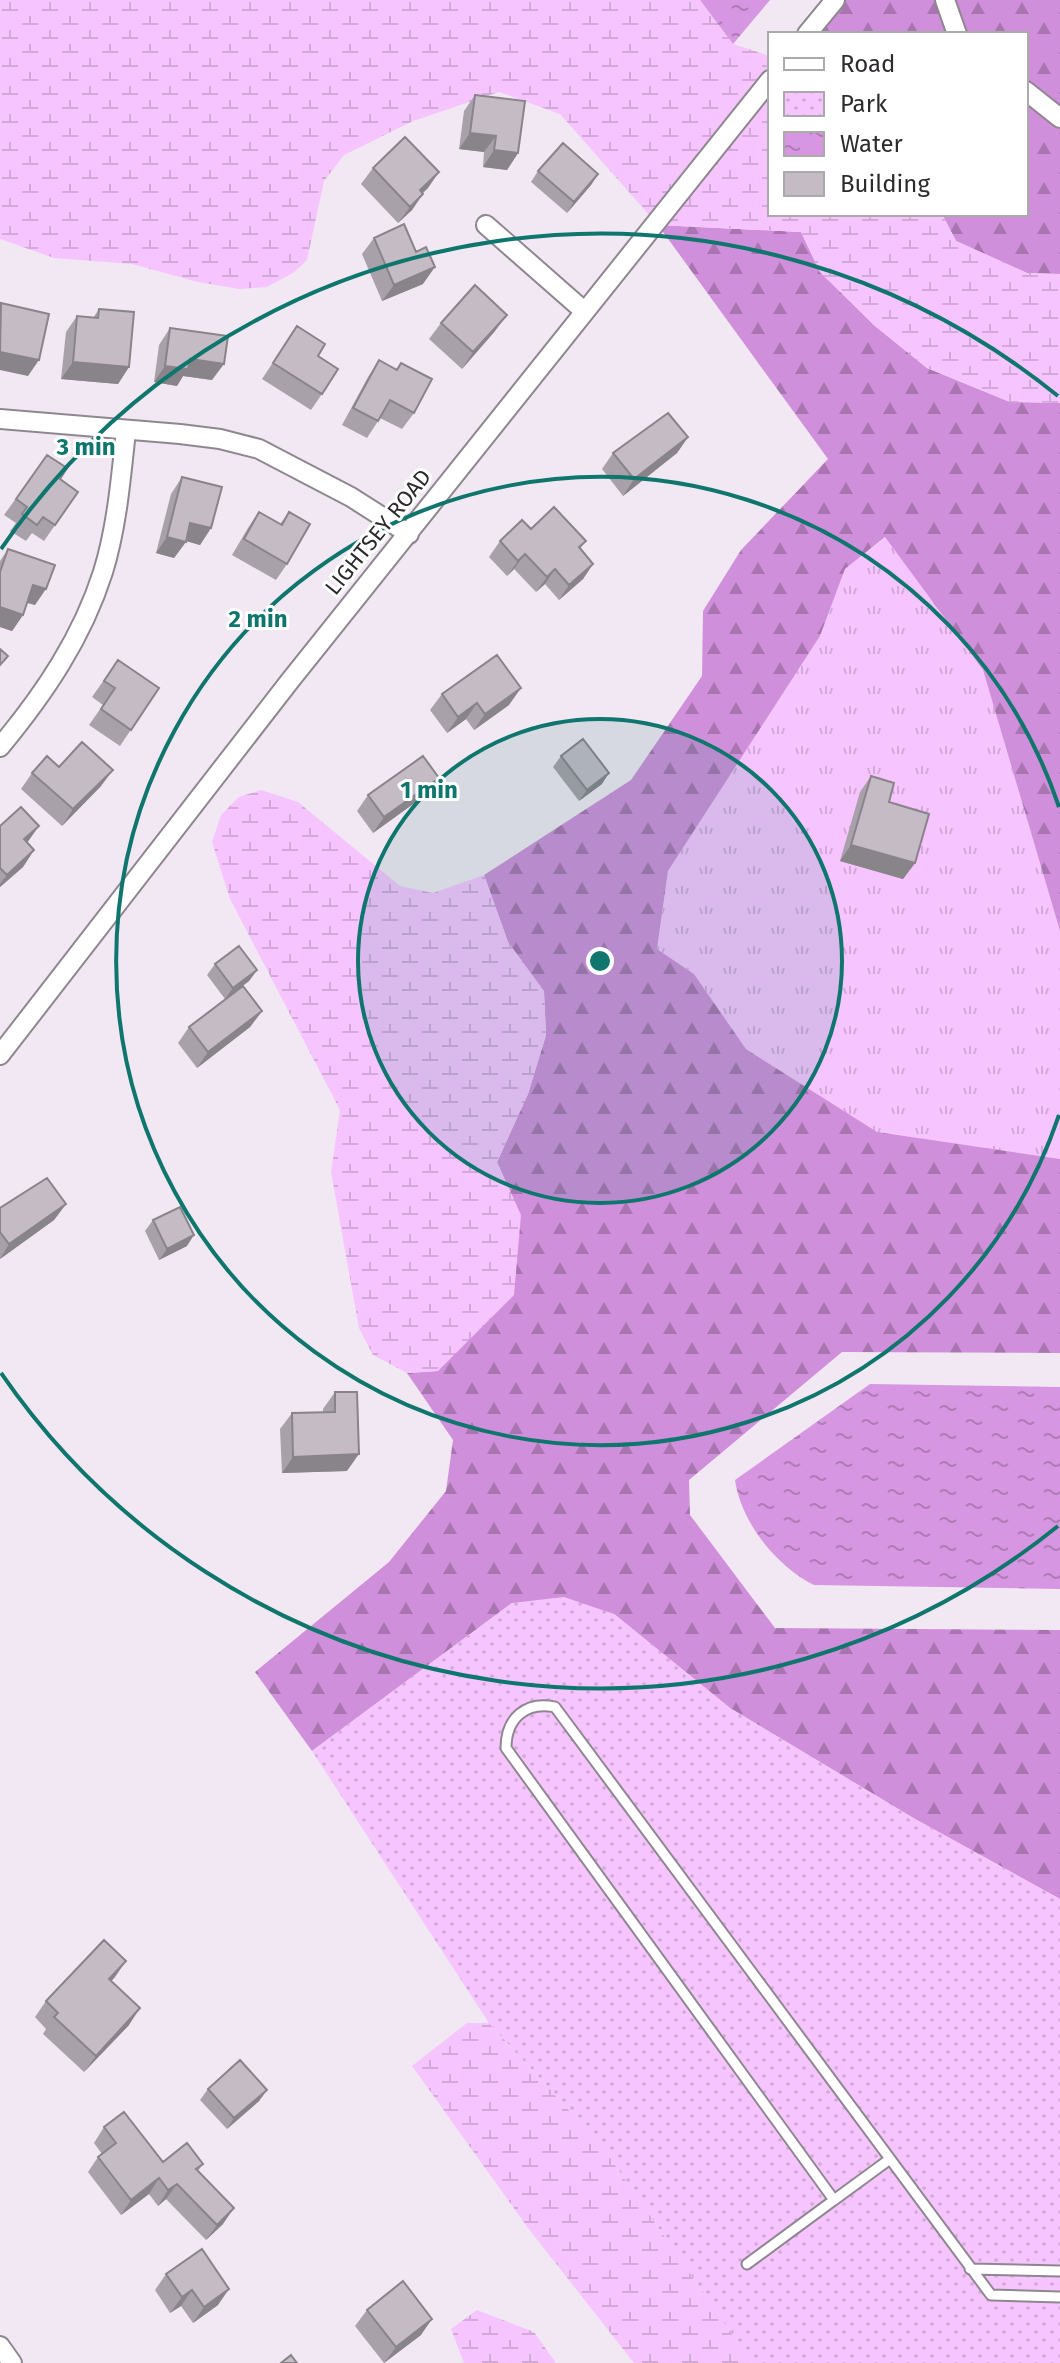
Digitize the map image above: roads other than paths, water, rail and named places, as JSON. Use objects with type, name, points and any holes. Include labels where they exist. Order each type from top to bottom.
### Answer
[{"type":"street","points":[[809,32],[835,0]]},
{"type":"street","points":[[945,0],[956,32]]},
{"type":"street","name":"LIGHTSEY ROAD","points":[[0,1055],[129,885],[768,82]]},
{"type":"street","points":[[1028,93],[1060,118]]},
{"type":"street","points":[[486,225],[584,311]]},
{"type":"street","points":[[0,419],[220,439],[259,449],[351,497],[409,534]]},
{"type":"street","points":[[0,747],[48,686],[92,604],[104,568],[120,486],[126,431]]},
{"type":"street","points":[[0,2346],[12,2363]]},
{"type":"lane","points":[[834,2200],[506,1748],[506,1732],[526,1709],[539,1703],[555,1707],[991,2295],[1060,2297]]},
{"type":"lane","points":[[747,2264],[890,2159]]},
{"type":"lane","points":[[970,2269],[1060,2271]]},
{"type":"water","points":[[700,0],[770,0],[733,44]]},
{"type":"water","points":[[870,1384],[1060,1387],[1060,1589],[814,1585],[774,1555],[753,1527],[735,1480]]}]
